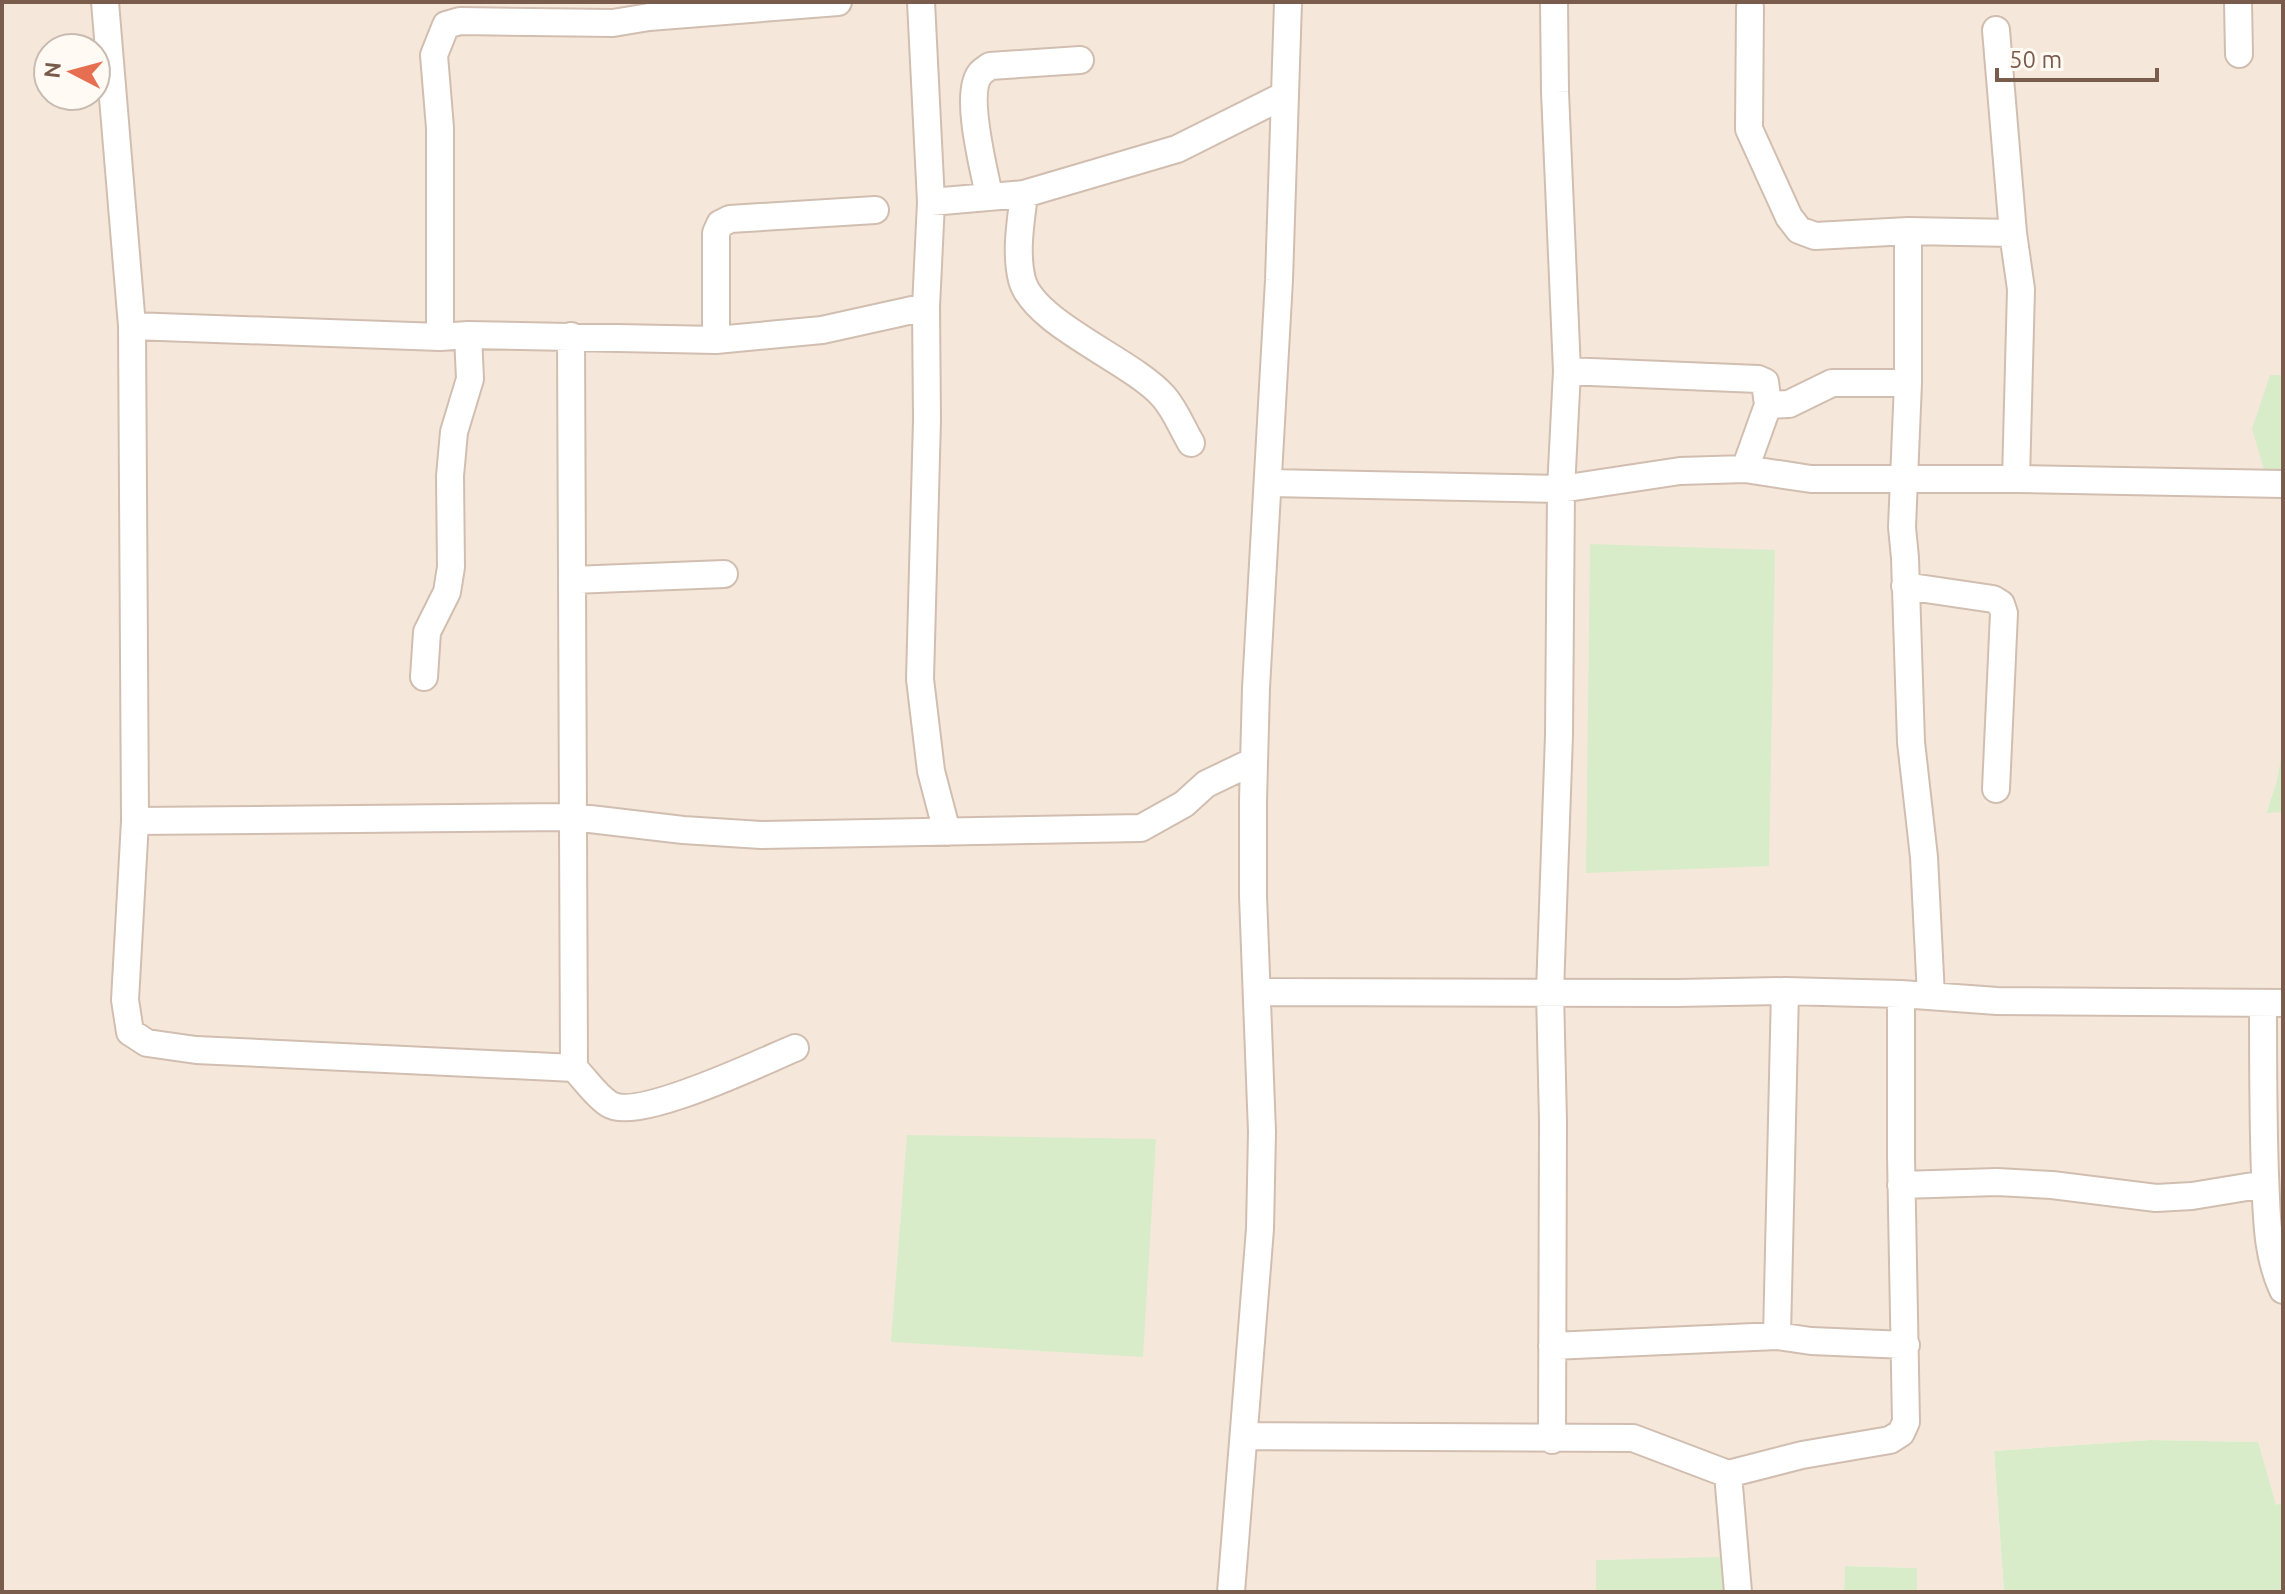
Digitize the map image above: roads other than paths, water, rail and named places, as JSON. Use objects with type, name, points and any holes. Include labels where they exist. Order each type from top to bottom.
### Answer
[{"type":"street","points":[[105,2],[132,326],[135,821],[125,1000],[130,1032],[147,1043],[196,1050],[574,1068]]},
{"type":"street","points":[[440,337],[440,128],[434,55],[446,25],[460,21],[613,23],[649,10],[838,2]]},
{"type":"street","points":[[921,2],[931,202],[926,307],[927,420],[920,679],[931,771],[947,832]]},
{"type":"street","points":[[1231,1592],[1260,1229],[1262,1132],[1253,896],[1254,761],[1279,280],[1288,2]]},
{"type":"street","points":[[1552,1440],[1553,1122],[1550,992],[1559,735],[1561,489],[1567,371],[1554,2]]},
{"type":"street","points":[[2238,2],[2239,54]]},
{"type":"street","points":[[1750,7],[1749,129],[1789,217],[1799,230],[1815,236],[1908,231],[2013,233]]},
{"type":"street","points":[[1996,30],[2013,233],[2021,289],[2016,479]]},
{"type":"street","points":[[989,195],[976,119],[974,91],[979,75],[990,66],[1080,60]]},
{"type":"street","points":[[931,202],[1024,194],[1177,149],[1285,95]]},
{"type":"street","points":[[1024,194],[1019,259],[1023,282],[1034,301],[1068,330],[1111,356],[1163,396],[1191,443]]},
{"type":"street","points":[[716,340],[716,233],[720,224],[730,219],[875,210]]},
{"type":"street","points":[[1908,231],[1908,383],[1902,478],[1905,586],[1911,742],[1924,857],[1931,996]]},
{"type":"street","points":[[132,326],[440,337],[571,336],[716,340],[822,330],[926,307]]},
{"type":"street","points":[[424,677],[427,632],[447,592],[451,567],[450,476],[454,432],[470,379],[468,335]]},
{"type":"street","points":[[571,336],[574,1068],[609,1105],[629,1109],[662,1103],[795,1048]]},
{"type":"street","points":[[1567,371],[1758,379],[1765,382],[1768,405],[1745,469]]},
{"type":"street","points":[[1768,405],[1789,404],[1832,383],[1908,383]]},
{"type":"street","points":[[1269,483],[1561,489],[1680,471],[1745,469],[1811,479],[2283,484]]},
{"type":"street","points":[[572,580],[724,574]]},
{"type":"street","points":[[1905,586],[1993,599],[2001,604],[2004,613],[1996,789]]},
{"type":"street","points":[[135,821],[573,817],[683,830],[761,835],[1141,828],[1184,804],[1206,784],[1254,761]]},
{"type":"street","points":[[1258,992],[1785,991],[1901,994],[1997,1001],[2273,1003],[2265,1184],[2268,1235],[2274,1270],[2283,1290]]},
{"type":"street","points":[[1777,1336],[1785,991]]},
{"type":"street","points":[[1244,1436],[1552,1440],[1633,1438],[1728,1474],[1802,1455],[1890,1440],[1901,1433],[1906,1422],[1906,1345],[1901,1185],[1901,994]]},
{"type":"street","points":[[1901,1185],[2025,1183],[2156,1198],[2192,1196],[2265,1184]]},
{"type":"street","points":[[1552,1346],[1777,1336],[1811,1341],[1906,1345]]},
{"type":"street","points":[[1728,1474],[1738,1592]]}]
